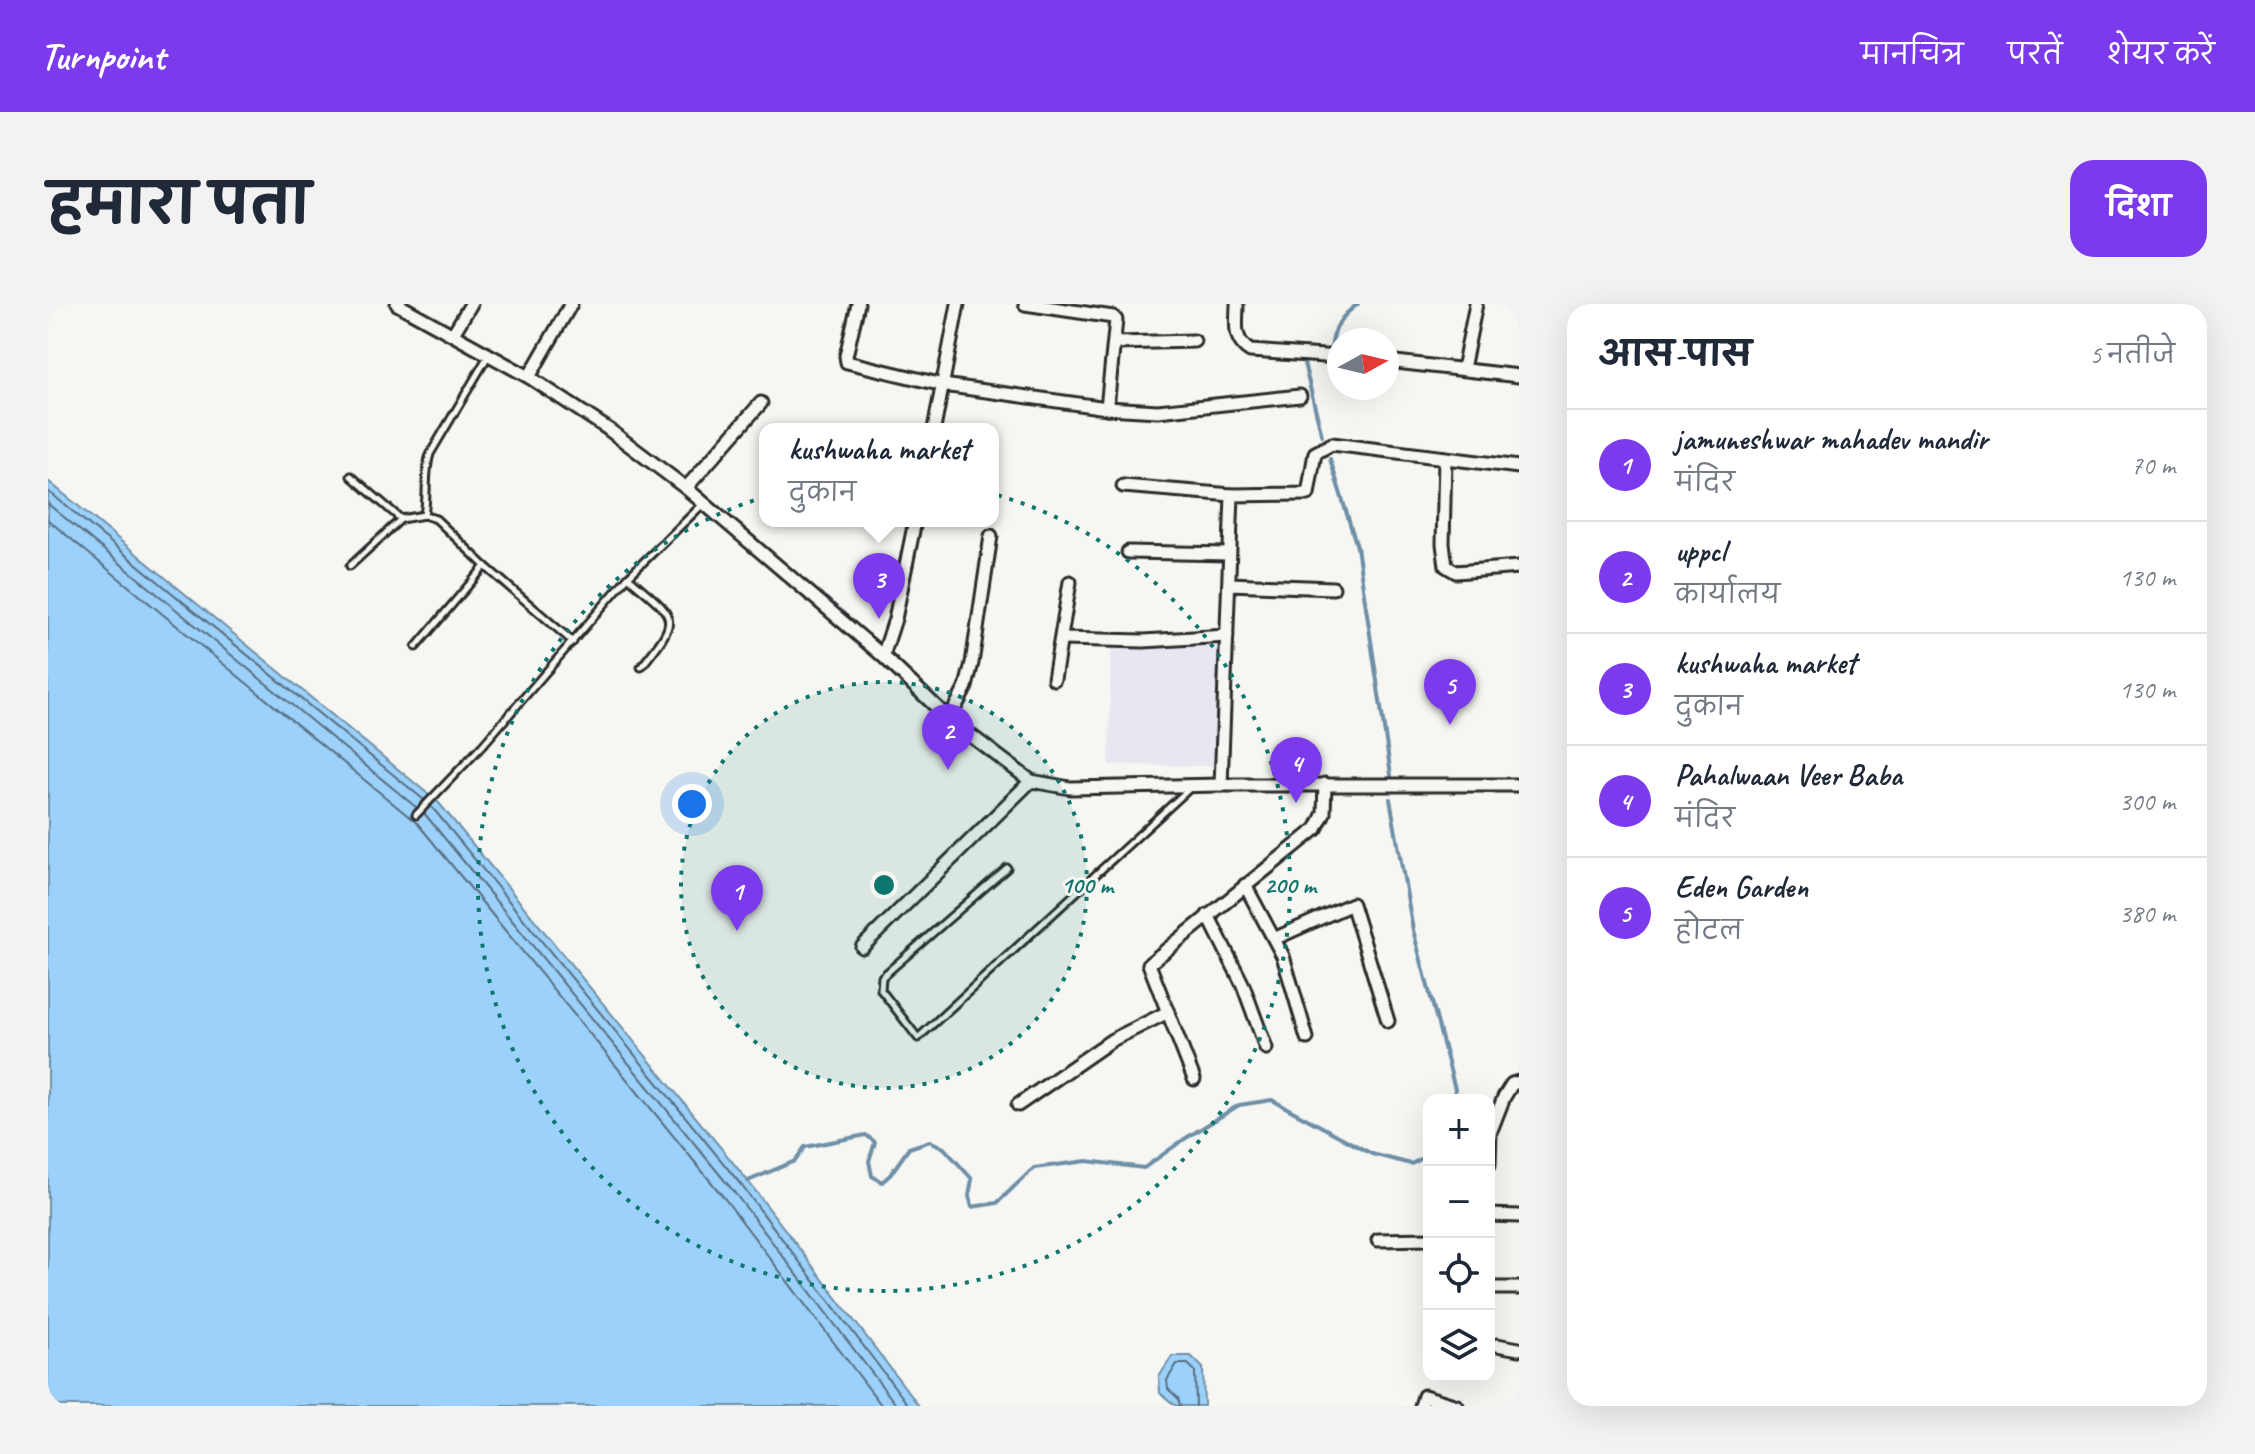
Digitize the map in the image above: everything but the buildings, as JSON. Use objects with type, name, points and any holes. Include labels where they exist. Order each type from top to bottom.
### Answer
[{"type":"street","points":[[397,304],[529,377],[608,429],[686,488],[883,656],[949,719],[1031,781],[1070,788],[1519,785]]},
{"type":"street","points":[[453,334],[471,304]]},
{"type":"street","points":[[529,377],[571,304]]},
{"type":"street","points":[[858,304],[847,362],[943,385],[1107,408],[1158,411],[1300,396]]},
{"type":"street","points":[[935,423],[958,304]]},
{"type":"street","points":[[1025,304],[1113,317],[1117,326],[1116,343],[1107,408]]},
{"type":"street","points":[[1237,304],[1236,336],[1240,344],[1250,351],[1327,355]]},
{"type":"street","points":[[1463,369],[1476,304]]},
{"type":"street","points":[[1116,343],[1194,341]]},
{"type":"street","points":[[1399,362],[1519,376]]},
{"type":"street","points":[[686,488],[761,403]]},
{"type":"street","points":[[1123,486],[1232,495],[1308,494],[1315,453],[1332,444],[1519,467]]},
{"type":"street","points":[[1445,458],[1443,544],[1446,566],[1456,572],[1519,567]]},
{"type":"street","points":[[1221,785],[1232,495]]},
{"type":"street","points":[[883,656],[895,619],[914,527]]},
{"type":"street","points":[[949,719],[966,687],[972,663],[991,536]]},
{"type":"street","points":[[1128,552],[1229,554]]},
{"type":"street","points":[[1054,679],[1070,582]]},
{"type":"street","points":[[1229,584],[1333,588]]},
{"type":"street","points":[[1062,639],[1144,641],[1227,636]]},
{"type":"street","points":[[862,947],[1031,781]]},
{"type":"street","points":[[1194,1079],[1149,964],[1316,829],[1324,813],[1325,784]]},
{"type":"street","points":[[1245,885],[1276,938],[1291,978],[1307,1038]]},
{"type":"street","points":[[1276,938],[1352,904],[1388,1021]]},
{"type":"street","points":[[1208,915],[1243,985],[1266,1048]]},
{"type":"street","points":[[1018,1105],[1112,1040],[1168,1012]]},
{"type":"street","points":[[1495,1118],[1512,1084],[1519,1082]]},
{"type":"street","points":[[1495,1215],[1519,1216]]},
{"type":"street","points":[[1378,1240],[1423,1239]]},
{"type":"street","points":[[1495,1288],[1519,1288]]},
{"type":"street","points":[[1497,1345],[1519,1349]]},
{"type":"street","points":[[1421,1406],[1424,1396],[1457,1406]]},
{"type":"lane","points":[[424,515],[428,493],[426,467],[430,454],[488,356]]},
{"type":"lane","points":[[351,476],[401,519]]},
{"type":"lane","points":[[416,815],[482,746],[628,577],[703,503]]},
{"type":"lane","points":[[350,566],[401,519],[424,515],[436,519],[573,642]]},
{"type":"lane","points":[[416,647],[485,566]]},
{"type":"lane","points":[[628,577],[666,610],[670,622],[668,633],[641,667]]},
{"type":"lane","points":[[1007,868],[882,977],[881,990],[918,1038],[1194,785]]},
{"type":"shaded area","points":[[1220,640],[1214,766],[1109,765],[1111,643]]},
{"type":"water","points":[[48,481],[439,803],[748,1181],[919,1406],[48,1406]]},
{"type":"water","points":[[1172,1356],[1191,1356],[1203,1368],[1204,1406],[1176,1406],[1160,1393],[1159,1377]]},
{"type":"waterway","points":[[1321,352],[1331,348],[1339,323],[1358,304]]},
{"type":"waterway","points":[[1305,358],[1322,436]]},
{"type":"waterway","points":[[1330,459],[1357,547],[1391,775]]},
{"type":"waterway","points":[[1390,799],[1413,930],[1454,1094]]},
{"type":"waterway","points":[[748,1181],[795,1161],[805,1147],[866,1135],[875,1142],[869,1161],[872,1176],[882,1182],[909,1148],[930,1141],[944,1148],[972,1179],[969,1196],[972,1207],[997,1203],[1034,1168],[1087,1161],[1144,1168],[1239,1105],[1272,1100],[1372,1154],[1411,1164],[1423,1158]]},
{"type":"place","name":"kushwaha market","points":[[879,619]]},
{"type":"place","name":"Eden Garden","points":[[1450,725]]},
{"type":"place","name":"uppcl","points":[[948,770]]},
{"type":"place","name":"Pahalwaan Veer Baba","points":[[1296,803]]},
{"type":"place","name":"jamuneshwar mahadev mandir","points":[[737,931]]}]
